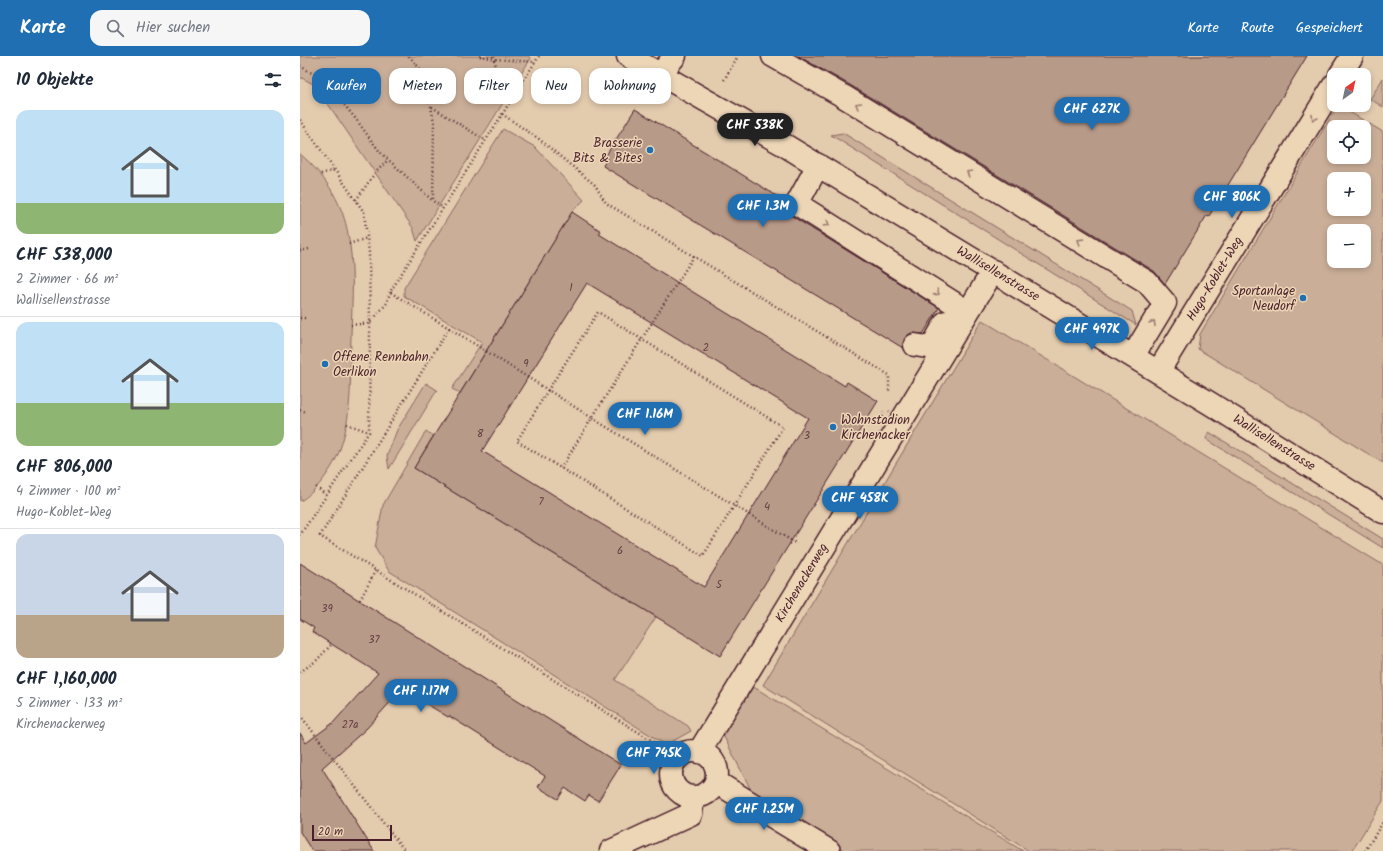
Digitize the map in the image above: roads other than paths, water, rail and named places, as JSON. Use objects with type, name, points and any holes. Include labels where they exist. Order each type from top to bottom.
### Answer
[{"type":"street","name":"Wallisellenstrasse","points":[[628,56],[651,68]]},
{"type":"street","points":[[665,68],[675,56]]},
{"type":"street","points":[[773,56],[843,96],[1147,282],[1165,303],[1133,356]]},
{"type":"street","points":[[1344,68],[1352,56]]},
{"type":"street","name":"Wallisellenstrasse","points":[[671,79],[818,165],[1133,356],[1383,512]]},
{"type":"street","name":"Hugo-Koblet-Weg","points":[[1158,372],[1327,96]]},
{"type":"street","points":[[818,165],[797,204],[957,305]]},
{"type":"street","points":[[915,346],[927,347],[934,343],[957,305],[987,268]]},
{"type":"street","name":"Kirchenackerweg","points":[[699,752],[818,557],[987,268]]},
{"type":"street","points":[[692,751],[699,752],[712,759],[716,766],[716,782],[713,788],[707,793],[701,797],[693,798],[686,796],[677,790],[672,781],[671,770],[678,757],[692,751]]},
{"type":"street","points":[[716,782],[829,851]]},
{"type":"street","points":[[611,851],[691,814],[693,798]]},
{"type":"place","name":"Brasserie Bits & Bites","points":[[650,150]]},
{"type":"place","name":"Sportanlage Neudorf","points":[[1303,298]]},
{"type":"place","name":"Offene Rennbahn Oerlikon","points":[[325,364]]},
{"type":"place","name":"Wohnstadion Kirchenacker","points":[[833,427]]}]
